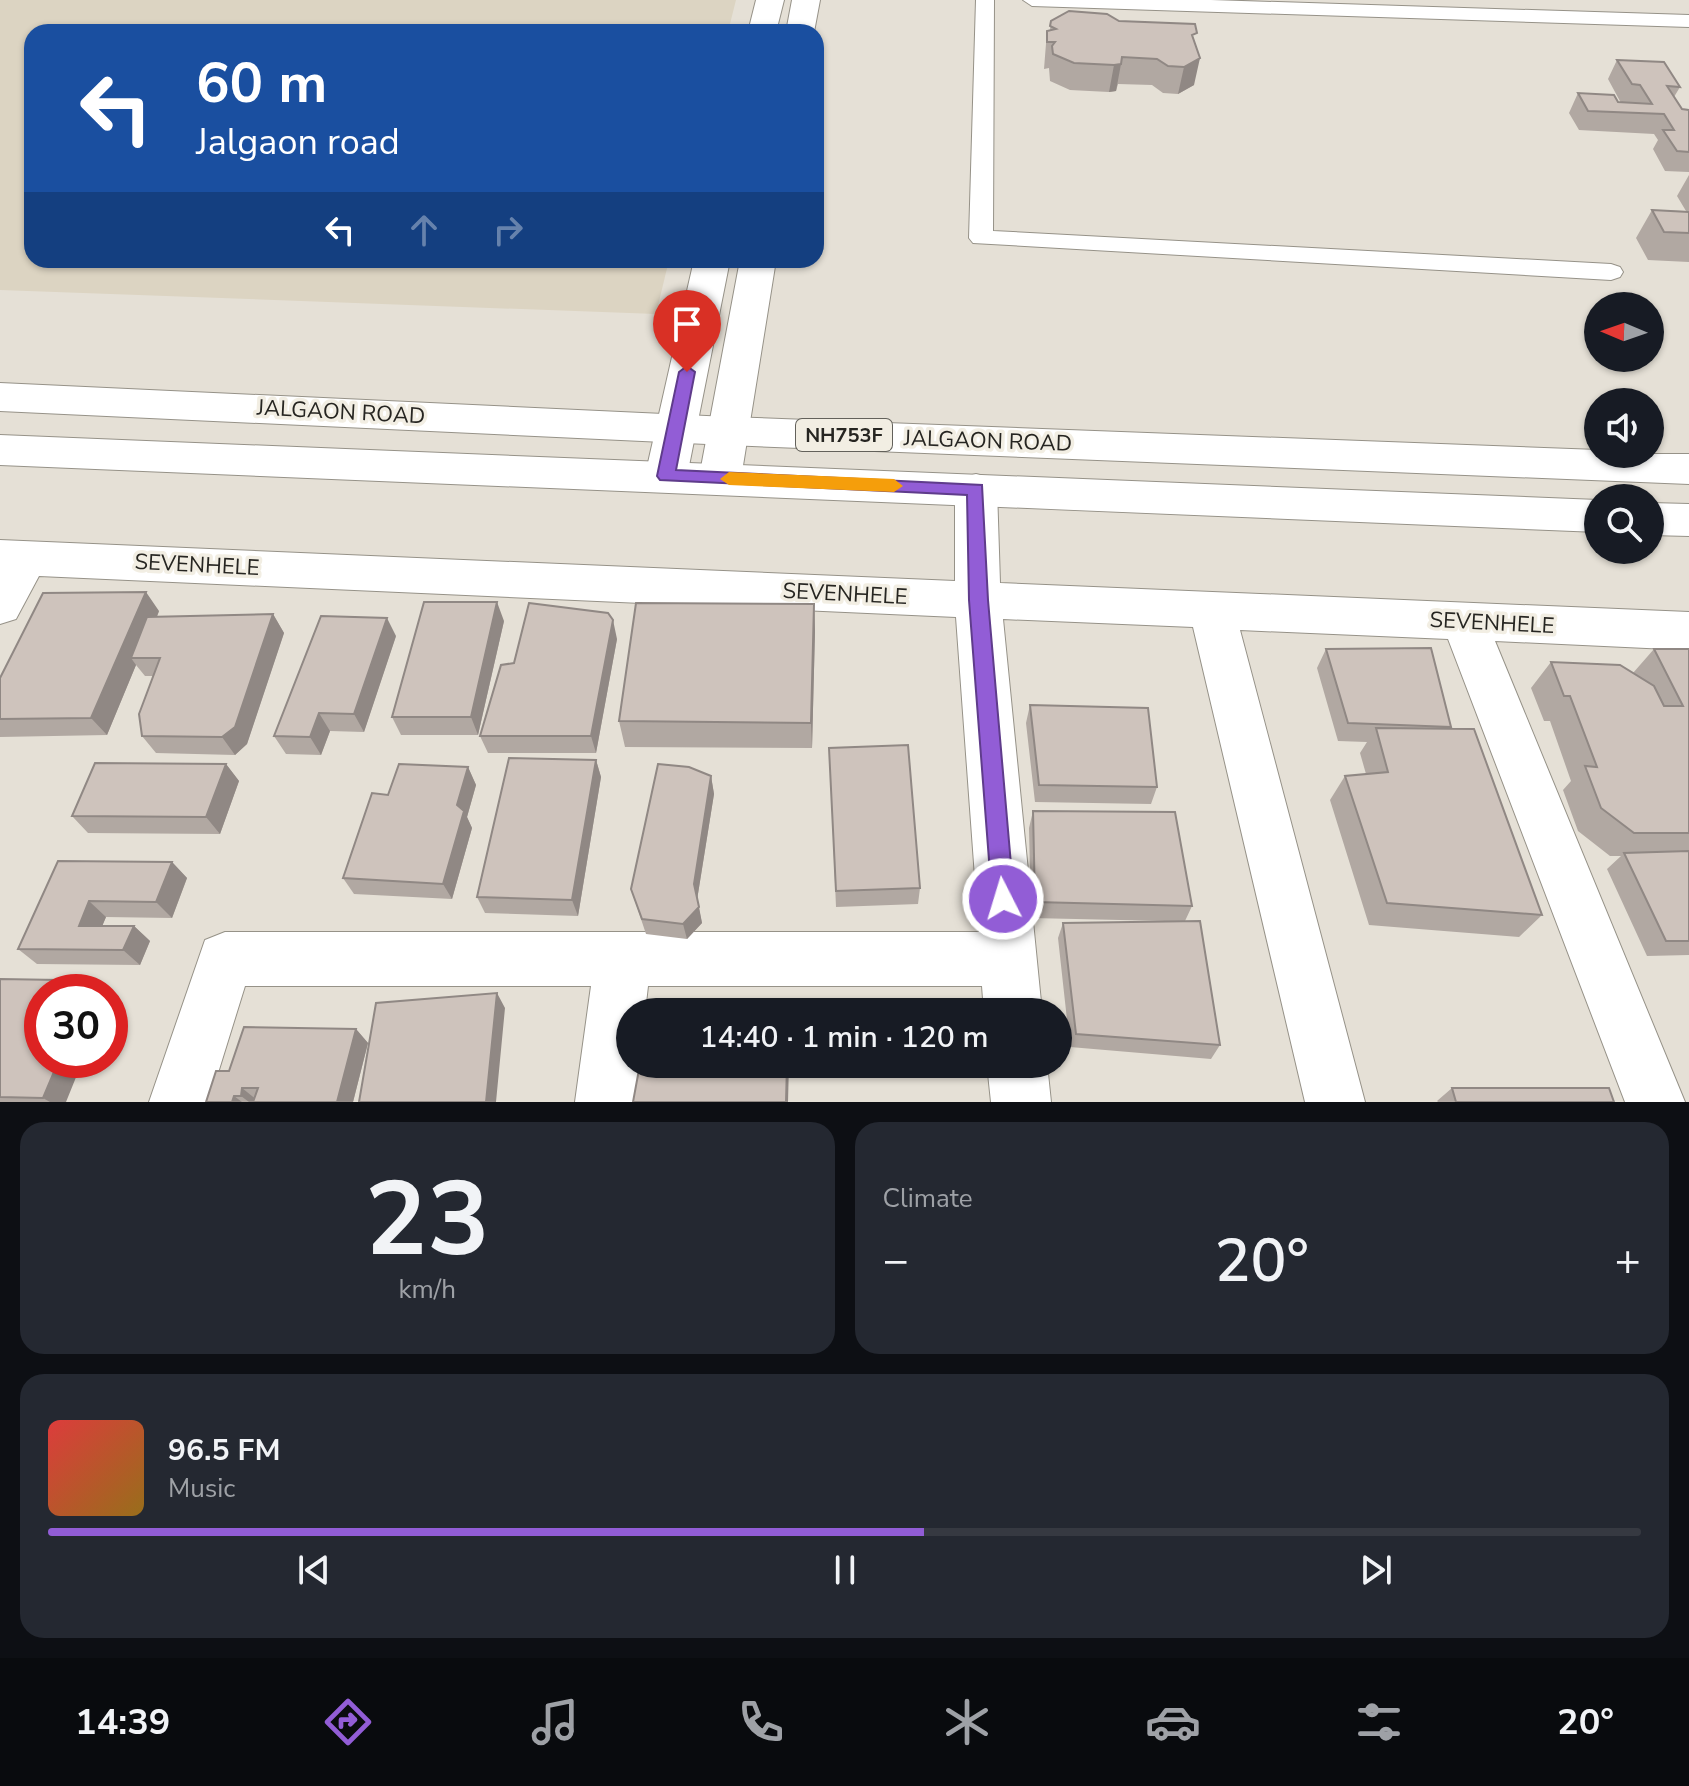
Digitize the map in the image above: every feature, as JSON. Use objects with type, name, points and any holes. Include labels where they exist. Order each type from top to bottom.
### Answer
[{"type":"main road","points":[[764,24],[770,0]]},
{"type":"main road","points":[[802,24],[806,0]]},
{"type":"main road","points":[[666,476],[710,268]]},
{"type":"main road","points":[[720,478],[757,268]]},
{"type":"main road","name":"JALGAON ROAD","points":[[0,397],[728,431],[1689,469]]},
{"type":"main road","name":"NH753F","points":[[0,450],[1584,515]]},
{"type":"main road","points":[[179,1102],[225,959],[623,959],[1010,985],[978,600],[976,489]]},
{"type":"main road","points":[[1664,519],[1689,520]]},
{"type":"main road","points":[[0,606],[13,557]]},
{"type":"main road","name":"SEVENHELE","points":[[13,557],[1689,631]]},
{"type":"main road","points":[[1212,610],[1335,1102]]},
{"type":"main road","points":[[1464,621],[1655,1102]]},
{"type":"main road","points":[[605,1102],[623,959]]},
{"type":"main road","points":[[1018,1078],[1021,1102]]},
{"type":"lane","points":[[985,0],[981,238],[1611,272]]},
{"type":"lane","points":[[1032,0],[1412,6],[1682,21]]},
{"type":"lane","points":[[1660,0],[1682,21],[1689,40]]},
{"type":"shaded area","points":[[0,0],[736,0],[730,24],[24,24],[24,268],[667,268],[656,314],[0,290]]},
{"type":"building","points":[[1069,11],[1107,14],[1119,21],[1195,24],[1197,33],[1192,35],[1200,58],[1184,67],[1168,66],[1157,59],[1122,57],[1121,64],[1114,65],[1074,63],[1053,54],[1055,42],[1047,42],[1047,31],[1056,29],[1050,26],[1051,21]]},
{"type":"building","points":[[1617,60],[1664,62],[1680,87],[1667,86],[1682,109],[1689,110],[1689,152],[1677,151],[1663,130],[1674,130],[1664,114],[1588,111],[1578,93],[1614,95],[1618,102],[1652,104],[1640,85],[1632,84]]},
{"type":"building","points":[[1652,210],[1689,212],[1689,233],[1664,232]]},
{"type":"building","points":[[146,592],[91,718],[0,719],[0,678],[43,593]]},
{"type":"building","points":[[424,602],[497,602],[471,717],[392,717]]},
{"type":"building","points":[[529,603],[608,613],[613,620],[591,736],[480,736],[501,665],[514,663]]},
{"type":"building","points":[[636,603],[814,604],[811,723],[619,721]]},
{"type":"building","points":[[273,614],[235,727],[222,737],[142,736],[139,714],[160,658],[131,658],[147,617]]},
{"type":"building","points":[[321,616],[387,618],[354,714],[319,713],[310,737],[274,736]]},
{"type":"building","points":[[1431,648],[1451,727],[1348,723],[1326,649]]},
{"type":"building","points":[[1654,649],[1689,649],[1689,833],[1634,833],[1601,808],[1585,766],[1597,767],[1570,696],[1564,696],[1551,662],[1620,665],[1654,686],[1664,706],[1683,706]]},
{"type":"building","points":[[1030,705],[1148,708],[1157,787],[1039,785]]},
{"type":"building","points":[[1376,728],[1474,729],[1542,915],[1387,903],[1345,776],[1388,772]]},
{"type":"building","points":[[908,745],[920,888],[836,891],[829,748]]},
{"type":"building","points":[[509,758],[596,760],[572,900],[477,897]]},
{"type":"building","points":[[95,763],[226,764],[206,817],[72,816]]},
{"type":"building","points":[[399,764],[468,767],[457,805],[464,811],[443,884],[343,878],[372,793],[388,795]]},
{"type":"building","points":[[658,764],[689,767],[711,776],[694,884],[699,907],[683,924],[642,919],[631,889]]},
{"type":"building","points":[[1033,811],[1175,812],[1192,906],[1035,902]]},
{"type":"building","points":[[1689,851],[1689,941],[1666,941],[1624,853]]},
{"type":"building","points":[[58,861],[172,862],[156,902],[89,901],[79,926],[134,926],[123,950],[18,949]]},
{"type":"building","points":[[1200,921],[1220,1045],[1076,1034],[1063,923]]},
{"type":"building","points":[[0,979],[24,979],[24,1078],[51,1078],[43,1098],[0,1097]]},
{"type":"building","points":[[497,993],[486,1102],[359,1102],[376,1003]]},
{"type":"building","points":[[244,1027],[356,1029],[337,1102],[253,1102],[258,1088],[242,1088],[241,1096],[234,1096],[232,1102],[206,1102],[216,1071],[229,1071]]},
{"type":"building","points":[[637,1078],[787,1078],[786,1102],[633,1102]]},
{"type":"building","points":[[1452,1088],[1609,1088],[1614,1102],[1456,1102]]},
{"type":"slow traffic","points":[[729,479],[894,486]]},
{"type":"route","points":[[687,372],[666,476],[976,489],[978,600],[1003,899]]}]
